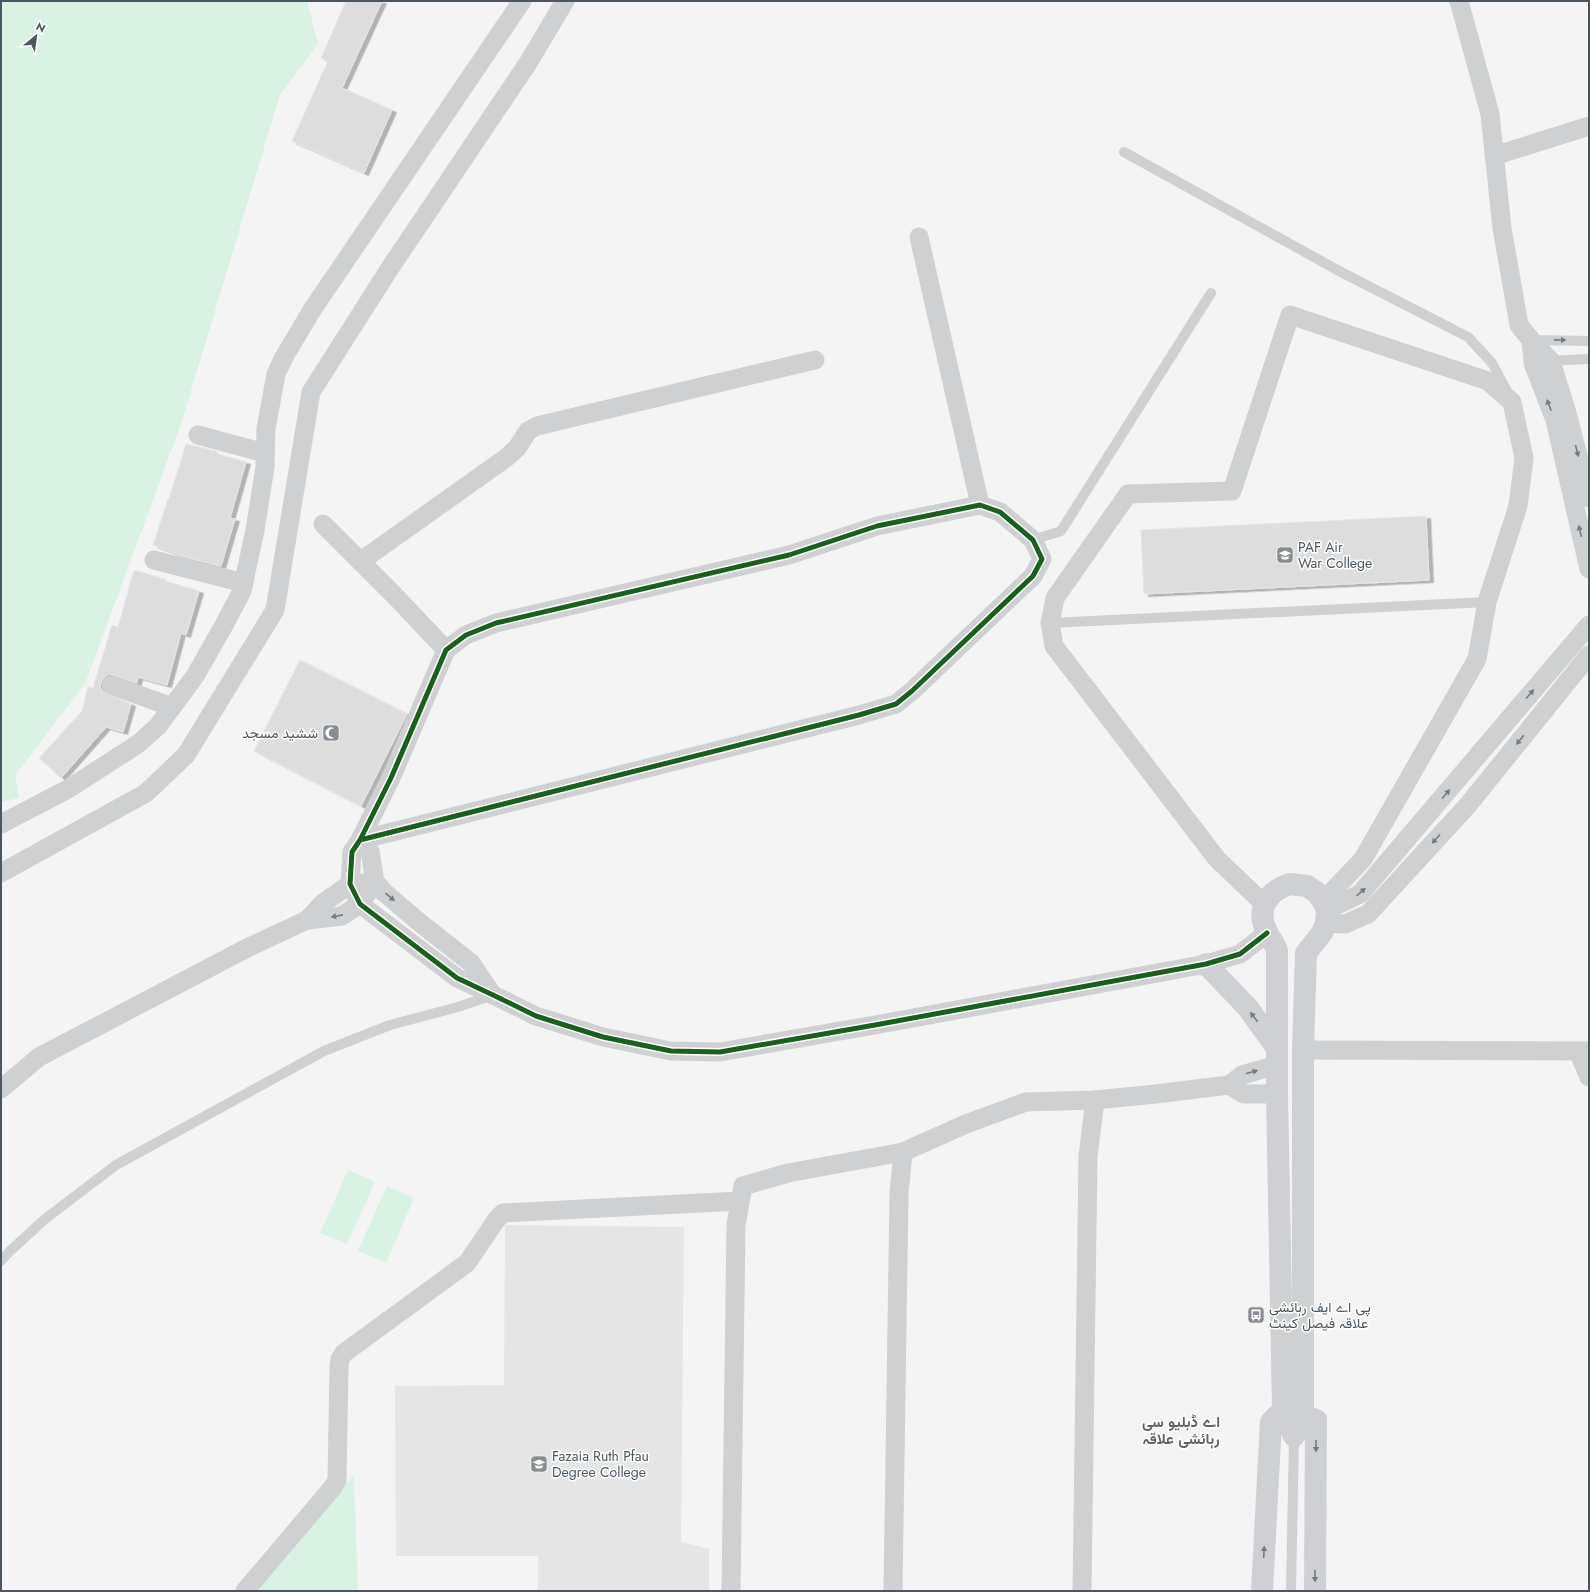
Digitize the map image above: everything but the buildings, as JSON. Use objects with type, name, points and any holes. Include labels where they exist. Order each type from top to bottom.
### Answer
[{"type":"street","points":[[1,824],[68,789],[138,744],[158,726],[195,676],[242,591],[255,530],[264,467],[266,429],[271,394],[276,374],[284,357],[325,291],[522,1]]},
{"type":"street","points":[[1,873],[146,793],[186,755],[274,610],[311,392],[390,268],[528,63],[565,1]]},
{"type":"street","points":[[1459,1],[1490,114],[1502,228],[1519,325],[1531,340],[1567,413],[1589,498]]},
{"type":"street","points":[[1494,156],[1589,126]]},
{"type":"street","points":[[919,237],[980,505]]},
{"type":"street","points":[[1264,904],[1217,859],[1054,646],[1050,623],[1056,598],[1128,494],[1232,491],[1290,315],[1488,382],[1512,402],[1524,458],[1518,506],[1487,602],[1477,659],[1362,859],[1325,912],[1322,933],[1306,953],[1303,1050],[1303,1415],[1294,1436]]},
{"type":"street","points":[[361,561],[506,458],[517,448],[528,431],[537,426],[815,360]]},
{"type":"street","points":[[1542,362],[1589,569]]},
{"type":"street","points":[[198,436],[265,453]]},
{"type":"street","points":[[360,840],[859,715],[896,704],[912,691],[1033,576],[1042,559],[1032,540],[1000,512],[980,505],[877,526],[789,555],[496,623],[466,635],[446,650],[391,778],[360,840],[352,852],[350,884],[360,904],[457,978],[536,1016],[603,1037],[671,1050],[720,1052],[1206,964],[1240,954],[1267,933]]},
{"type":"street","points":[[323,524],[361,561],[446,650]]},
{"type":"street","points":[[154,560],[244,583]]},
{"type":"street","points":[[1325,912],[1360,894],[1589,625]]},
{"type":"street","points":[[1294,1436],[1283,1410],[1277,1094],[1277,951],[1275,944],[1267,933],[1263,923],[1262,915],[1264,904],[1270,894],[1280,887],[1290,884],[1307,886],[1316,892],[1325,912],[1345,924],[1368,914],[1468,805],[1589,655]]},
{"type":"street","points":[[111,685],[172,707]]},
{"type":"street","points":[[360,840],[370,851],[375,882],[385,893],[414,918],[471,963],[493,995]]},
{"type":"street","points":[[306,920],[323,903],[350,884],[375,882]]},
{"type":"street","points":[[1,1089],[39,1057],[248,947],[306,920],[342,916],[360,904],[375,882]]},
{"type":"street","points":[[1206,964],[1248,1008],[1277,1057]]},
{"type":"street","points":[[1303,1050],[1583,1051],[1589,1076]]},
{"type":"street","points":[[731,1591],[736,1225],[743,1186],[788,1173],[903,1152],[966,1124],[1026,1102],[1094,1100],[1229,1085],[1242,1075],[1277,1057]]},
{"type":"street","points":[[1229,1085],[1244,1094],[1277,1094]]},
{"type":"street","points":[[1082,1591],[1088,1156],[1094,1100]]},
{"type":"street","points":[[893,1591],[899,1194],[903,1152]]},
{"type":"street","points":[[1279,1164],[1304,1162]]},
{"type":"street","points":[[245,1591],[333,1487],[337,1480],[339,1367],[340,1359],[344,1353],[467,1264],[497,1219],[503,1213],[740,1201]]},
{"type":"street","points":[[1262,1591],[1271,1422],[1283,1410]]},
{"type":"street","points":[[1303,1415],[1316,1420],[1315,1591]]},
{"type":"lane","points":[[1124,152],[1340,272],[1468,337],[1492,363],[1512,402]]},
{"type":"lane","points":[[1032,540],[1061,530],[1211,293]]},
{"type":"lane","points":[[1531,340],[1589,341]]},
{"type":"lane","points":[[1542,362],[1589,359]]},
{"type":"lane","points":[[1050,623],[1487,602]]},
{"type":"lane","points":[[1,1261],[10,1250],[45,1219],[116,1165],[324,1051],[390,1025],[458,1008],[493,995]]},
{"type":"lane","points":[[1291,1591],[1294,1436]]},
{"type":"shaded area","name":"Fazaia Ruth Pfau Degree College","points":[[505,1225],[684,1227],[681,1542],[709,1549],[709,1591],[538,1591],[538,1556],[396,1556],[395,1386],[504,1385]]},
{"type":"green space","points":[[1,1],[307,1],[318,44],[280,95],[180,427],[85,684],[15,775],[19,798],[1,802]]},
{"type":"green space","points":[[348,1170],[375,1182],[347,1244],[320,1233]]},
{"type":"green space","points":[[387,1186],[414,1198],[386,1263],[358,1251]]},
{"type":"green space","points":[[354,1475],[358,1591],[257,1591]]},
{"type":"cycle path","points":[[360,840],[859,715],[896,704],[912,691],[1033,576],[1042,559],[1033,540],[1000,512],[980,505],[877,526],[789,555],[496,623],[466,635],[446,650],[391,778],[360,840],[352,852],[350,884],[360,904],[457,978],[536,1016],[603,1037],[671,1051],[720,1052],[1206,964],[1240,954],[1267,933]]},
{"type":"place","name":"PAF Air War College","points":[[1285,555]]},
{"type":"place","name":"ششید مسجد","points":[[331,733]]},
{"type":"place","name":"پی اے ایف رہائشی علاقہ فیصل کینٹ","points":[[1256,1315]]},
{"type":"place","name":"Fazaia Ruth Pfau Degree College","points":[[539,1464]]},
{"type":"district","name":"اے ڈبلیو سی رہائشی علاقہ","points":[[1181,1430]]}]
